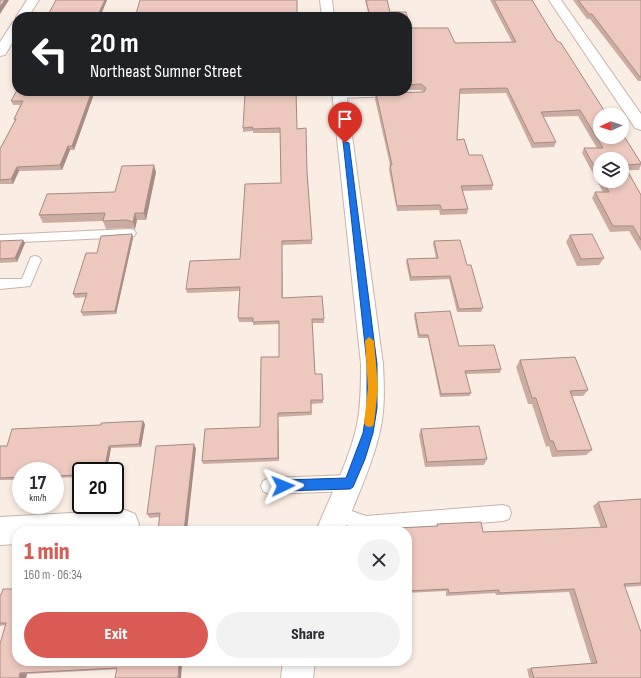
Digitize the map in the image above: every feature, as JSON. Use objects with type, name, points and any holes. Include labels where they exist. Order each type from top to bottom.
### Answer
[{"type":"street","points":[[25,12],[33,0]]},
{"type":"street","points":[[326,0],[327,12]]},
{"type":"street","points":[[555,0],[641,125]]},
{"type":"street","points":[[8,46],[12,37]]},
{"type":"street","points":[[334,523],[360,459],[368,433],[373,388],[371,356],[339,96]]},
{"type":"street","points":[[89,526],[125,524]]},
{"type":"street","points":[[0,531],[12,530]]},
{"type":"street","points":[[297,678],[298,666]]},
{"type":"lane","points":[[0,239],[130,233]]},
{"type":"lane","points":[[0,284],[26,283],[35,260]]},
{"type":"lane","points":[[269,486],[350,484]]},
{"type":"lane","points":[[334,523],[366,524],[503,513]]},
{"type":"building","points":[[0,0],[5,0],[0,7]]},
{"type":"building","points":[[56,0],[105,0],[99,12],[50,12]]},
{"type":"building","points":[[140,0],[297,0],[297,12],[136,12]]},
{"type":"building","points":[[366,0],[387,0],[390,12],[369,12]]},
{"type":"building","points":[[494,0],[532,0],[557,41],[561,43],[603,108],[593,108],[593,131],[580,110],[541,112],[556,142],[534,143],[507,88],[460,89],[457,140],[464,139],[469,155],[482,155],[493,185],[461,186],[468,209],[442,210],[440,205],[397,206],[390,165],[392,165],[377,96],[412,96],[412,92],[424,92],[426,88],[421,84],[412,85],[412,28],[448,28],[455,43],[516,42]]},
{"type":"building","points":[[578,0],[641,0],[641,77],[592,14],[589,14]]},
{"type":"building","points":[[14,96],[90,96],[72,146],[68,146],[60,165],[17,167],[11,179],[0,180],[0,149],[16,119],[14,119],[23,101],[11,101]]},
{"type":"building","points":[[245,96],[296,96],[297,129],[306,128],[307,172],[312,240],[282,241],[282,298],[322,296],[324,319],[312,319],[315,374],[322,374],[323,400],[311,400],[311,412],[278,413],[278,458],[202,461],[205,429],[260,427],[261,357],[279,357],[279,321],[253,322],[253,318],[238,318],[240,287],[186,289],[190,261],[240,259],[245,184],[281,183],[280,128],[243,128]]},
{"type":"building","points":[[601,144],[629,144],[641,163],[629,165],[629,152],[593,152],[593,164],[584,148],[603,148]]},
{"type":"building","points":[[154,165],[144,213],[135,213],[133,222],[127,220],[103,221],[105,213],[39,215],[47,194],[115,192],[122,166]]},
{"type":"building","points":[[629,174],[641,195],[641,240],[633,226],[613,226],[595,192],[609,192],[607,188],[629,188]]},
{"type":"building","points":[[132,234],[115,311],[81,312],[87,293],[73,294],[86,253],[97,253],[101,236]]},
{"type":"building","points":[[592,234],[604,258],[581,259],[570,235]]},
{"type":"building","points":[[23,240],[15,258],[0,259],[0,241]]},
{"type":"building","points":[[460,240],[467,265],[471,265],[483,308],[459,309],[450,276],[411,277],[407,259],[438,258],[434,241]]},
{"type":"building","points":[[450,311],[459,346],[494,345],[501,369],[465,371],[471,393],[441,394],[428,335],[419,335],[415,313]]},
{"type":"building","points":[[575,357],[588,390],[570,391],[592,450],[557,451],[553,441],[550,441],[536,398],[532,398],[520,360]]},
{"type":"building","points":[[143,421],[139,444],[109,446],[106,462],[72,462],[72,475],[64,476],[64,462],[12,462],[12,477],[0,478],[0,446],[7,446],[12,429],[101,425],[101,423]]},
{"type":"building","points":[[479,426],[487,459],[427,462],[421,429]]},
{"type":"building","points":[[194,444],[185,526],[159,526],[160,513],[147,514],[156,446]]},
{"type":"building","points":[[641,499],[641,583],[624,584],[641,632],[641,678],[534,678],[531,668],[597,663],[574,589],[499,593],[499,590],[449,593],[448,589],[412,591],[412,527],[438,526],[437,524],[481,522],[483,532],[607,527],[598,502]]},
{"type":"building","points":[[3,589],[12,589],[12,666],[179,666],[178,678],[115,678],[117,668],[20,673],[19,678],[0,678],[0,644],[6,623],[0,623],[1,595]]},
{"type":"slow traffic","points":[[369,341],[373,388],[372,408],[369,423]]},
{"type":"route","points":[[283,486],[350,484],[368,433],[372,408],[372,364],[345,143]]}]
